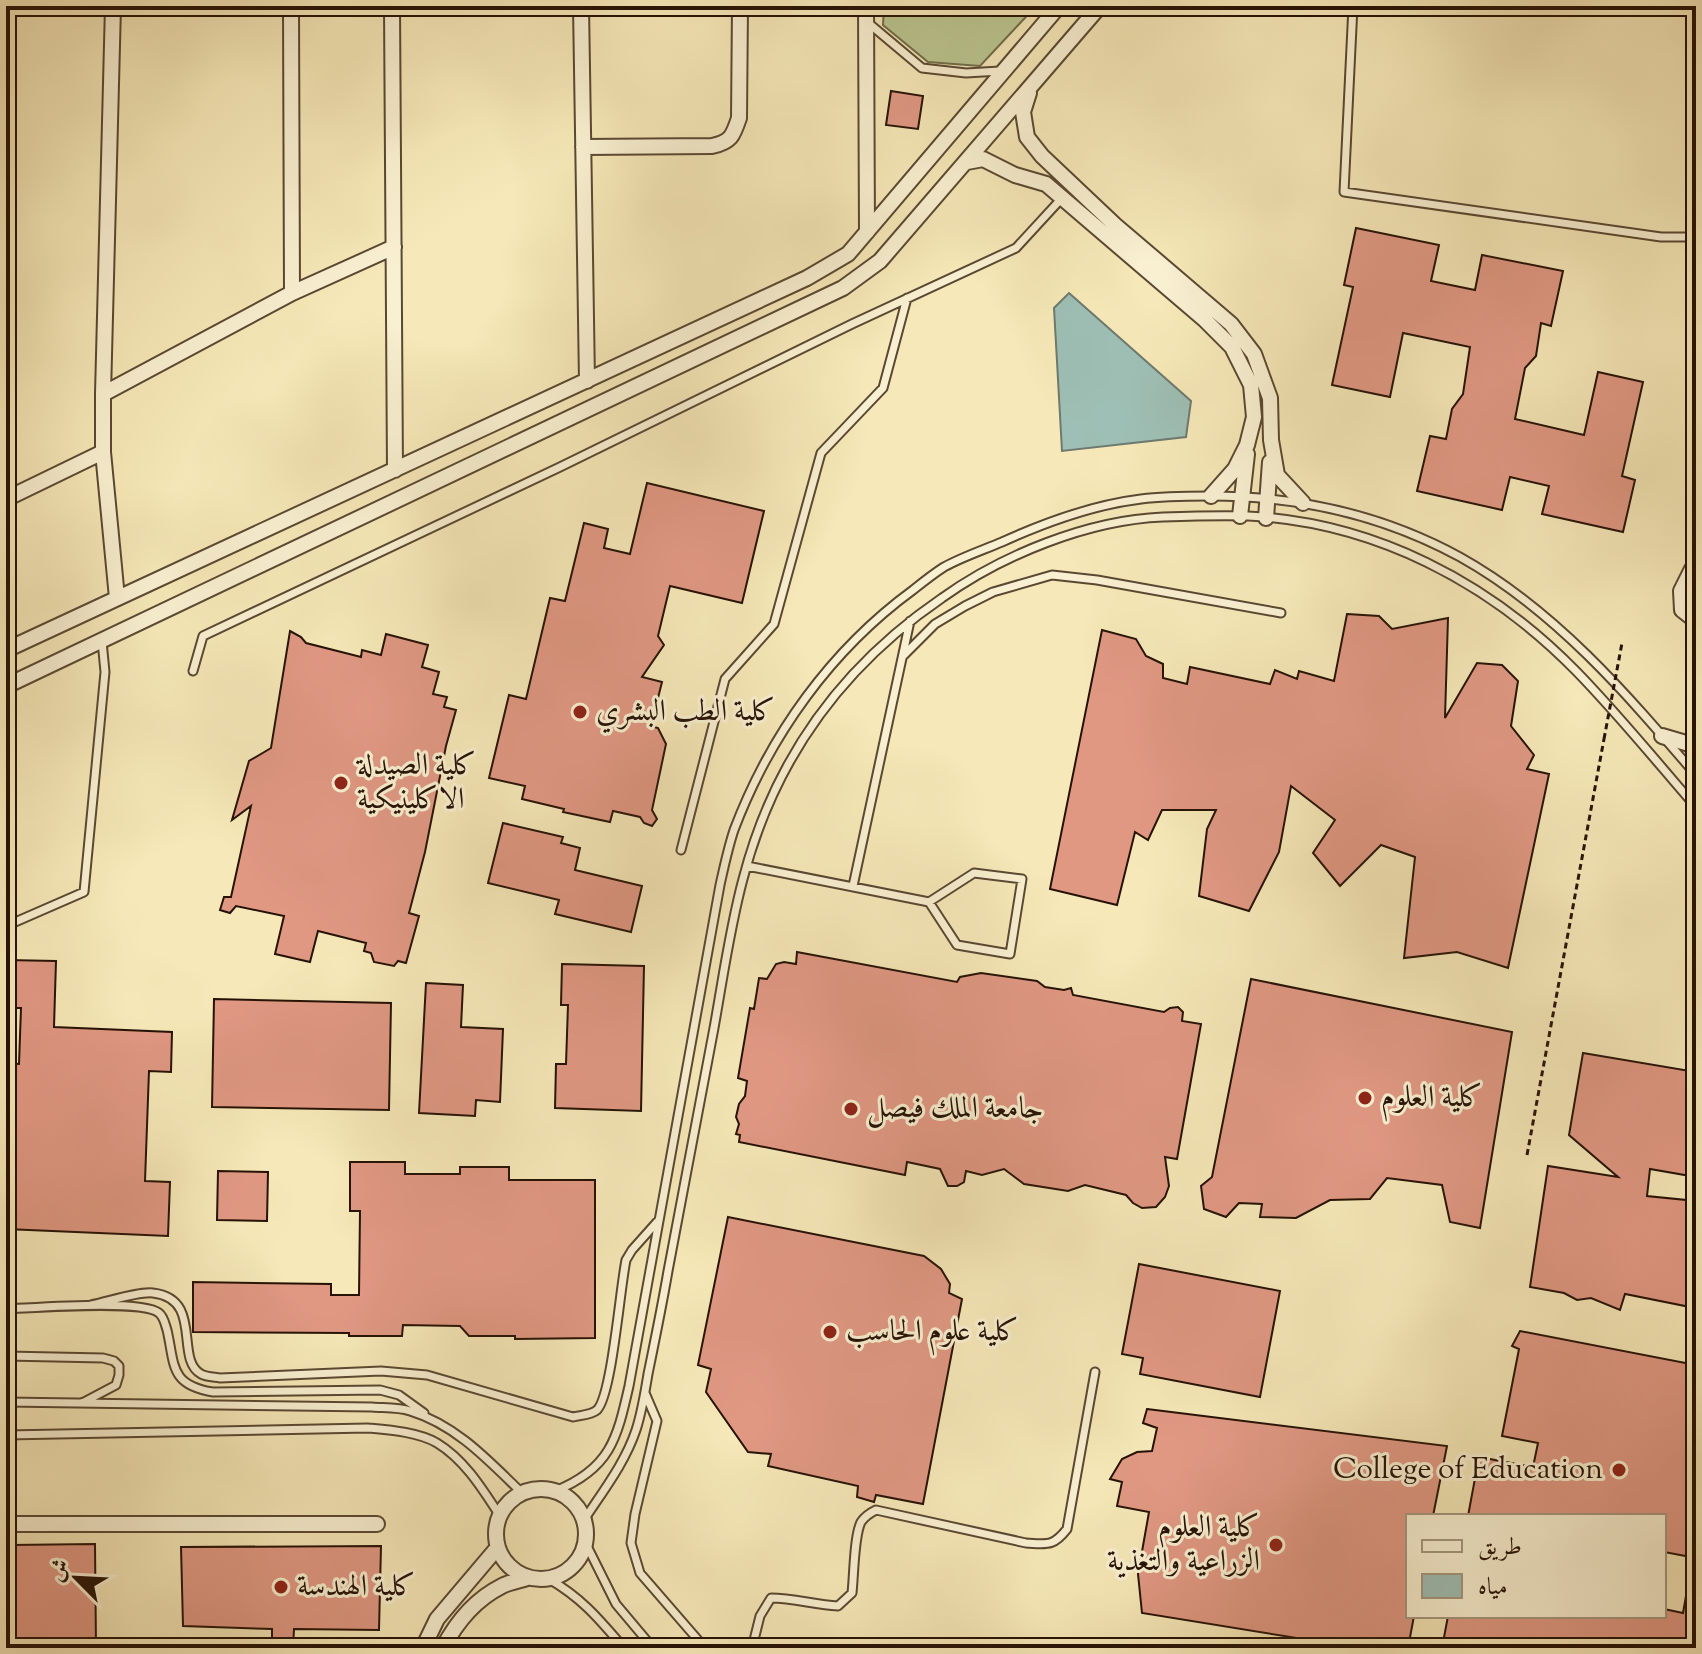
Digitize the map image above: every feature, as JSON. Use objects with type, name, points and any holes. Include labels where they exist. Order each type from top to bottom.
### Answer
[{"type":"street","points":[[113,6],[103,452],[117,598]]},
{"type":"street","points":[[291,6],[292,293]]},
{"type":"street","points":[[392,6],[395,470]]},
{"type":"street","points":[[581,6],[587,381]]},
{"type":"street","points":[[583,147],[712,146],[726,143],[739,118],[740,6]]},
{"type":"street","points":[[6,650],[807,278],[848,254],[1059,6]]},
{"type":"street","points":[[6,686],[843,288],[880,261],[1100,6]]},
{"type":"street","points":[[866,14],[867,232]]},
{"type":"street","points":[[1030,87],[1023,112],[1027,137],[1042,156],[1115,225],[1231,324],[1254,354],[1270,398],[1272,445],[1266,518]]},
{"type":"street","points":[[967,162],[983,159],[1015,175],[1046,184],[1205,320],[1232,347],[1251,385],[1254,417],[1247,445],[1240,516]]},
{"type":"street","points":[[103,394],[292,293],[394,247]]},
{"type":"street","points":[[1211,496],[1235,469],[1247,445]]},
{"type":"street","points":[[1272,445],[1277,475],[1303,503]]},
{"type":"street","points":[[6,499],[103,452]]},
{"type":"street","points":[[1696,567],[1681,591],[1682,610],[1696,621]]},
{"type":"street","points":[[1662,736],[1696,746]]},
{"type":"street","points":[[443,1648],[456,1625],[474,1606],[502,1586],[527,1578],[549,1579],[560,1575],[576,1562],[585,1542],[584,1520],[572,1502],[555,1491],[522,1493],[500,1516],[496,1537],[498,1547],[510,1567],[527,1578]]},
{"type":"street","points":[[6,1524],[377,1524]]},
{"type":"street","points":[[423,1648],[437,1619],[498,1547]]},
{"type":"lane","points":[[1353,6],[1344,192],[1661,237],[1696,237]]},
{"type":"lane","points":[[866,14],[922,68],[966,73],[1002,71]]},
{"type":"lane","points":[[193,671],[203,636],[1016,248],[1062,198]]},
{"type":"lane","points":[[681,850],[725,679],[774,624],[821,453],[883,388],[907,298]]},
{"type":"lane","points":[[555,1491],[593,1469],[610,1448],[619,1430],[720,885],[733,833],[783,729],[812,688],[857,637],[895,603],[945,567],[1047,522],[1141,499],[1243,496],[1330,508],[1416,535],[1458,556],[1519,595],[1579,645],[1696,775]]},
{"type":"lane","points":[[584,1520],[612,1479],[636,1429],[722,981],[747,866],[758,833],[777,786],[827,702],[871,653],[911,619],[959,586],[1007,560],[1056,540],[1093,528],[1143,518],[1266,518],[1329,528],[1366,538],[1438,568],[1480,591],[1544,641],[1576,672],[1696,807]]},
{"type":"lane","points":[[903,656],[935,624],[965,606],[993,592],[1052,575],[1097,580],[1281,613]]},
{"type":"lane","points":[[853,886],[911,619]]},
{"type":"lane","points":[[6,926],[84,892],[105,672],[102,641]]},
{"type":"lane","points":[[747,866],[929,902],[974,873],[1022,879],[1010,954],[957,945],[929,902]]},
{"type":"lane","points":[[91,1305],[150,1292],[163,1295],[184,1314],[189,1357],[194,1368],[203,1375],[220,1378],[381,1371],[427,1375],[573,1417],[596,1412],[603,1401],[626,1260],[658,1220]]},
{"type":"lane","points":[[6,1309],[91,1305],[147,1308],[158,1312],[164,1319],[173,1366],[188,1385],[198,1389],[213,1392],[390,1391],[408,1400],[431,1420]]},
{"type":"lane","points":[[6,1356],[103,1358],[114,1361],[119,1366],[116,1385],[82,1403]]},
{"type":"lane","points":[[752,1648],[760,1616],[771,1598],[838,1606],[852,1593],[860,1524],[866,1515],[876,1510],[1026,1543],[1046,1544],[1058,1540],[1067,1529],[1095,1372]]},
{"type":"lane","points":[[645,1392],[657,1421],[631,1543],[640,1573],[705,1648]]},
{"type":"lane","points":[[6,1402],[408,1410],[450,1427],[522,1493]]},
{"type":"lane","points":[[6,1435],[368,1428],[399,1431],[436,1442],[464,1466],[500,1516]]},
{"type":"lane","points":[[585,1542],[616,1604],[653,1648]]},
{"type":"lane","points":[[549,1579],[586,1605],[624,1648]]},
{"type":"path","points":[[1527,1155],[1622,643]]},
{"type":"green space","points":[[884,6],[1036,6],[980,66],[928,62],[883,25]]},
{"type":"water","points":[[1069,293],[1191,401],[1186,437],[1062,451],[1054,308]]},
{"type":"building","points":[[891,91],[923,96],[918,129],[886,125]]},
{"type":"building","points":[[1356,228],[1439,245],[1431,281],[1475,290],[1482,255],[1563,271],[1551,326],[1541,323],[1536,356],[1525,368],[1515,419],[1584,435],[1598,372],[1643,382],[1622,476],[1635,480],[1623,532],[1542,514],[1549,486],[1510,477],[1502,510],[1417,491],[1430,436],[1446,439],[1452,409],[1463,394],[1470,347],[1403,333],[1390,397],[1332,385],[1353,287],[1344,285]]},
{"type":"building","name":"كلية الطب البشري","points":[[647,483],[764,511],[742,603],[670,586],[658,636],[664,645],[642,677],[662,682],[651,726],[658,728],[666,744],[652,810],[657,819],[652,826],[640,817],[613,811],[610,822],[563,812],[564,809],[522,799],[525,786],[489,778],[509,695],[526,699],[550,598],[565,601],[584,523],[608,529],[604,548],[630,554]]},
{"type":"building","points":[[1347,614],[1379,616],[1392,629],[1448,618],[1445,718],[1477,663],[1502,665],[1518,681],[1511,726],[1534,755],[1527,769],[1549,774],[1508,968],[1457,952],[1404,958],[1415,857],[1381,845],[1340,886],[1313,853],[1335,820],[1291,786],[1279,852],[1249,911],[1199,896],[1207,829],[1216,810],[1162,810],[1148,840],[1135,832],[1117,905],[1050,889],[1102,630],[1136,639],[1146,656],[1163,664],[1163,678],[1187,684],[1190,667],[1270,684],[1275,670],[1297,679],[1299,671],[1334,681]]},
{"type":"building","name":"كلية الصيدلة الاكلينيكية","points":[[290,631],[306,643],[361,657],[362,650],[381,655],[386,634],[428,645],[422,667],[439,672],[433,694],[447,697],[444,707],[456,710],[409,913],[419,916],[406,963],[398,961],[394,966],[374,962],[371,953],[364,951],[366,943],[318,931],[310,962],[275,954],[284,916],[236,906],[230,913],[220,910],[224,897],[231,897],[251,806],[232,820],[249,761],[271,748]]},
{"type":"building","points":[[503,823],[563,837],[561,843],[580,848],[575,870],[642,886],[631,932],[555,914],[559,900],[488,883]]},
{"type":"building","points":[[797,952],[957,982],[960,977],[981,973],[1037,981],[1045,987],[1071,988],[1073,995],[1164,1012],[1178,1007],[1183,1012],[1182,1021],[1201,1024],[1177,1159],[1165,1157],[1169,1186],[1165,1197],[1156,1207],[1142,1208],[1126,1195],[1085,1185],[1068,1191],[1024,1184],[1004,1169],[982,1175],[966,1171],[964,1182],[948,1186],[940,1169],[907,1162],[905,1175],[739,1142],[736,1117],[745,1096],[747,1081],[738,1078],[750,1008],[754,1009],[759,978],[767,979],[776,964],[796,964]]},
{"type":"building","points":[[6,960],[56,961],[54,1027],[172,1032],[171,1072],[149,1071],[145,1181],[170,1182],[168,1236],[6,1229],[6,1063],[19,1064],[21,1008],[6,1008]]},
{"type":"building","points":[[562,964],[644,966],[641,1111],[555,1108],[556,1064],[566,1064],[568,1005],[561,1005]]},
{"type":"building","name":"كلية العلوم","points":[[1251,979],[1512,1032],[1480,1228],[1450,1222],[1442,1185],[1387,1178],[1370,1199],[1330,1200],[1296,1218],[1260,1217],[1262,1204],[1239,1203],[1226,1217],[1204,1209],[1201,1186],[1212,1177]]},
{"type":"building","points":[[426,983],[463,985],[461,1027],[503,1029],[500,1102],[476,1100],[475,1116],[419,1113]]},
{"type":"building","points":[[214,999],[391,1003],[389,1110],[212,1107]]},
{"type":"building","points":[[1583,1053],[1696,1072],[1696,1177],[1650,1169],[1647,1196],[1696,1201],[1696,1279],[1690,1307],[1625,1294],[1620,1310],[1591,1298],[1577,1300],[1564,1293],[1530,1287],[1548,1166],[1618,1177],[1569,1135]]},
{"type":"building","points":[[350,1162],[405,1162],[405,1174],[460,1174],[460,1167],[509,1167],[509,1180],[595,1180],[595,1338],[469,1336],[460,1326],[403,1325],[402,1336],[193,1332],[193,1282],[331,1284],[331,1295],[359,1295],[360,1211],[350,1211]]},
{"type":"building","points":[[218,1171],[268,1172],[267,1221],[217,1220]]},
{"type":"building","name":"كلية علوم الحاسب","points":[[728,1217],[924,1256],[941,1269],[950,1284],[949,1293],[962,1299],[923,1504],[876,1495],[874,1502],[857,1497],[858,1486],[768,1466],[771,1454],[748,1452],[706,1392],[711,1369],[698,1365]]},
{"type":"building","points":[[1139,1264],[1280,1291],[1260,1397],[1140,1374],[1143,1358],[1122,1354]]},
{"type":"building","points":[[1520,1331],[1696,1365],[1696,1558],[1666,1552],[1666,1514],[1468,1514],[1479,1457],[1533,1467],[1538,1443],[1502,1436],[1519,1349],[1512,1346]]},
{"type":"building","name":"كلية العلوم الزراعية والتغذية","points":[[1147,1409],[1447,1446],[1433,1514],[1406,1514],[1406,1618],[1414,1618],[1408,1648],[1359,1648],[1142,1613],[1138,1574],[1149,1512],[1117,1506],[1122,1482],[1110,1479],[1122,1459],[1137,1452],[1152,1451],[1157,1428],[1143,1423]]},
{"type":"building","points":[[95,1544],[96,1648],[11,1648],[10,1545]]},
{"type":"building","name":"كلية الهندسة","points":[[381,1546],[379,1630],[294,1629],[293,1648],[272,1648],[272,1629],[183,1626],[181,1547]]},
{"type":"building","points":[[1689,1579],[1696,1579],[1696,1648],[1493,1648],[1463,1642],[1462,1648],[1442,1648],[1448,1618],[1666,1618],[1666,1609],[1683,1613]]},
{"type":"place","name":"كلية الطب البشري","points":[[580,712]]},
{"type":"place","name":"كلية الصيدلة الاكلينيكية","points":[[341,783]]},
{"type":"place","name":"كلية العلوم","points":[[1365,1098]]},
{"type":"place","name":"جامعة الملك فيصل","points":[[851,1109]]},
{"type":"place","name":"كلية علوم الحاسب","points":[[830,1332]]},
{"type":"place","name":"College of Education","points":[[1619,1470]]},
{"type":"place","name":"كلية العلوم الزراعية والتغذية","points":[[1276,1545]]},
{"type":"place","name":"كلية الهندسة","points":[[281,1587]]}]
